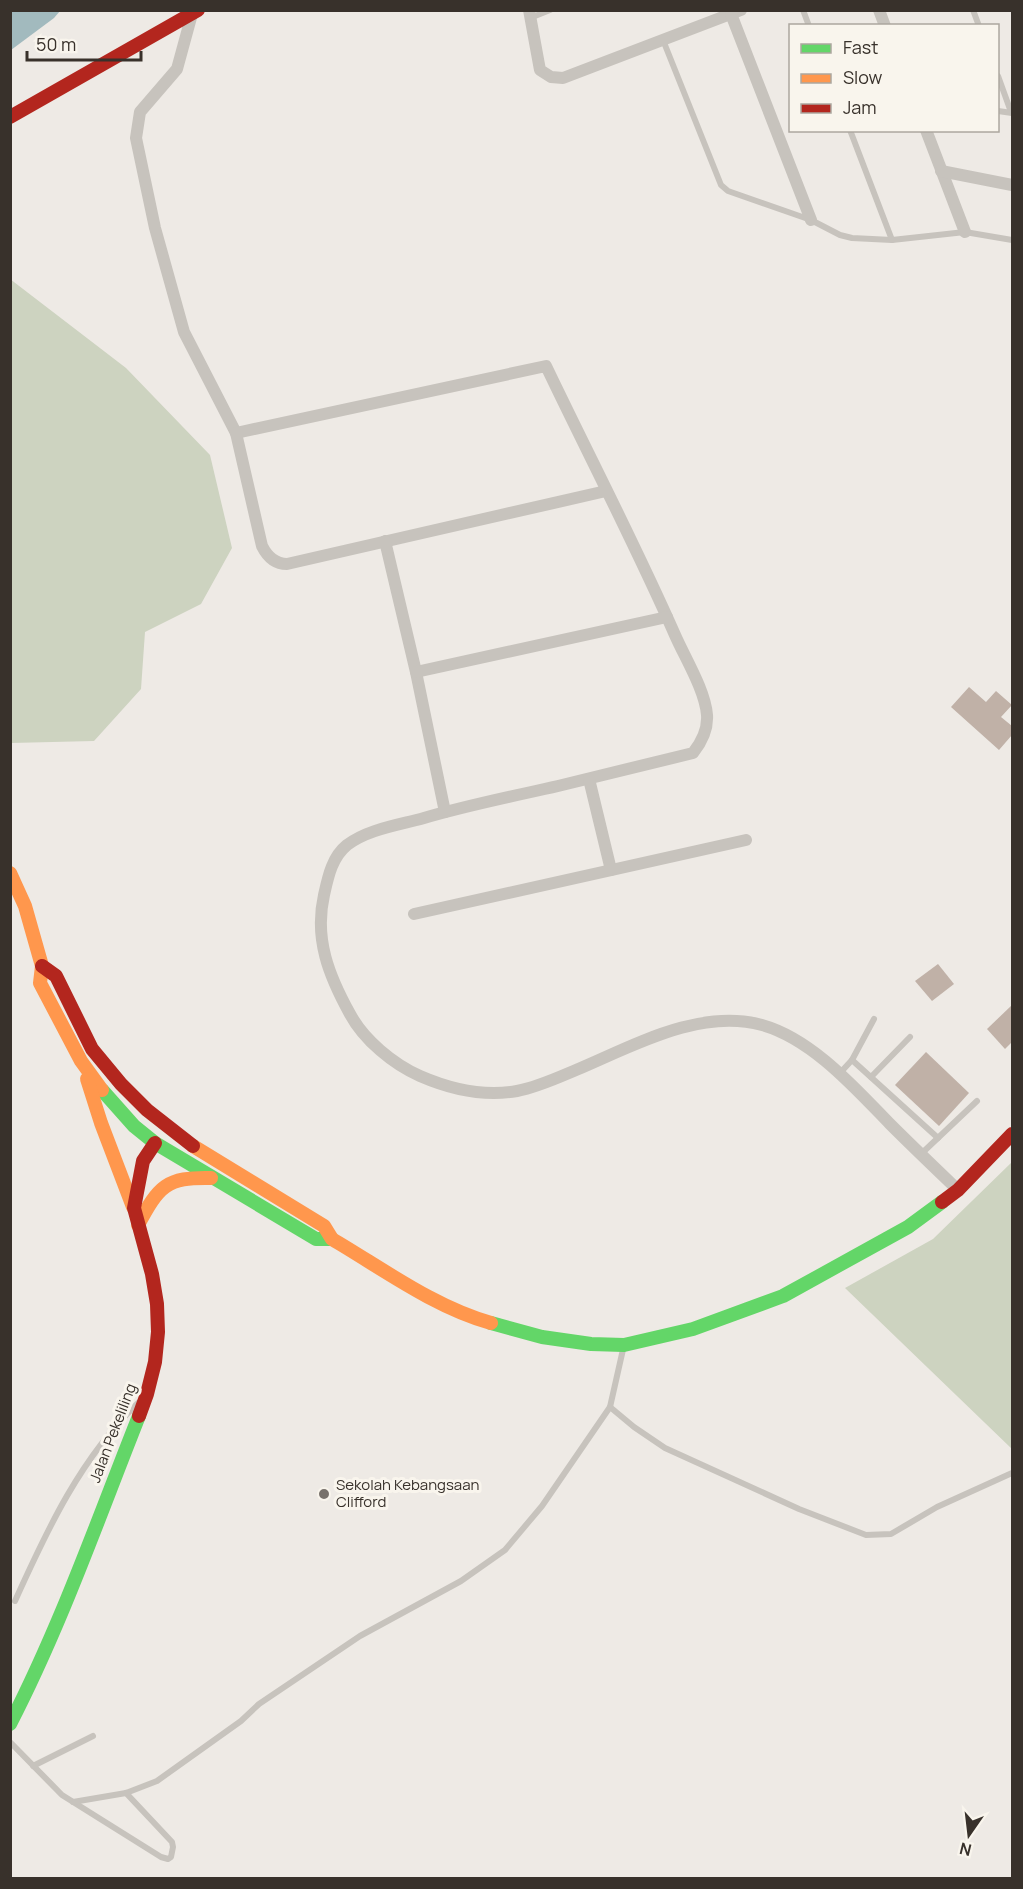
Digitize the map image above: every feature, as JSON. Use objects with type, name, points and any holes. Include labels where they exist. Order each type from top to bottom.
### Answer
[{"type":"street","points":[[10,117],[195,12]]},
{"type":"street","points":[[195,12],[177,69],[140,112],[136,138],[155,228],[184,332],[236,433],[262,546],[267,555],[273,561],[286,564],[606,490]]},
{"type":"street","points":[[529,14],[540,70],[551,77],[563,78],[734,12],[811,220]]},
{"type":"street","points":[[927,132],[965,232]]},
{"type":"street","points":[[941,171],[1012,184]]},
{"type":"street","points":[[236,433],[546,366],[667,617],[703,698],[707,717],[701,743],[693,753],[445,812],[359,837],[345,847],[336,857],[321,907],[320,932],[326,963],[337,991],[356,1024],[381,1051],[411,1072],[439,1084],[492,1093],[517,1091],[543,1084],[658,1035],[718,1021],[739,1021],[764,1025],[805,1047],[840,1073],[958,1190]]},
{"type":"street","points":[[385,541],[416,672],[445,812]]},
{"type":"street","points":[[416,672],[667,617]]},
{"type":"street","points":[[590,779],[610,870]]},
{"type":"street","points":[[414,914],[746,840]]},
{"type":"street","points":[[10,873],[25,906],[42,966],[40,983],[81,1061],[111,1101],[134,1126],[155,1143],[316,1239],[332,1239]]},
{"type":"street","points":[[42,966],[56,976],[92,1049],[121,1084],[147,1110],[194,1147],[324,1226],[332,1239],[423,1293],[471,1317],[542,1337],[591,1344],[624,1345],[693,1329],[783,1296],[908,1227],[958,1190],[1012,1134]]},
{"type":"street","points":[[81,1061],[101,1123],[134,1208]]},
{"type":"street","points":[[147,1110],[155,1143]]},
{"type":"street","points":[[155,1143],[194,1147]]},
{"type":"street","name":"Jalan Pekeliling","points":[[10,1724],[30,1686],[63,1610],[147,1394],[156,1352],[157,1304],[152,1274],[134,1208],[143,1161],[155,1143]]},
{"type":"street","points":[[138,1225],[148,1205],[162,1189],[184,1177],[212,1178]]},
{"type":"lane","points":[[529,14],[550,10]]},
{"type":"lane","points":[[663,40],[721,185],[728,191],[811,220],[840,235],[852,238],[892,240],[965,232],[1012,240]]},
{"type":"lane","points":[[999,79],[1012,112]]},
{"type":"lane","points":[[851,132],[892,240]]},
{"type":"lane","points":[[840,1073],[852,1060],[874,1019]]},
{"type":"lane","points":[[871,1077],[910,1037]]},
{"type":"lane","points":[[852,1060],[938,1138]]},
{"type":"lane","points":[[921,1155],[977,1101]]},
{"type":"lane","points":[[73,1802],[126,1793],[157,1781],[242,1721],[259,1704],[360,1636],[461,1581],[505,1550],[542,1506],[610,1407],[624,1345]]},
{"type":"lane","points":[[15,1601],[46,1532],[85,1468],[124,1416],[147,1394]]},
{"type":"lane","points":[[610,1407],[634,1427],[666,1448],[799,1509],[866,1535],[891,1534],[937,1508],[1012,1473]]},
{"type":"lane","points":[[33,1766],[93,1736]]},
{"type":"lane","points":[[10,1742],[62,1795],[168,1859],[173,1854],[172,1842],[126,1793]]},
{"type":"green space","points":[[10,279],[126,368],[210,455],[232,548],[201,604],[145,632],[141,689],[94,741],[11,743]]},
{"type":"green space","points":[[1012,1162],[1012,1449],[845,1288],[933,1239]]},
{"type":"water","points":[[11,10],[60,10],[60,11],[11,50]]},
{"type":"building","points":[[969,687],[986,702],[996,691],[1012,705],[1001,717],[1012,726],[1012,735],[999,750],[951,707]]},
{"type":"building","points":[[938,964],[954,984],[932,1001],[915,981]]},
{"type":"building","points":[[1012,1005],[1012,1042],[1005,1049],[987,1029]]},
{"type":"building","points":[[926,1052],[969,1093],[939,1126],[895,1085]]},
{"type":"traffic: fast","points":[[102,1090],[134,1126],[155,1143],[316,1239],[332,1239]]},
{"type":"traffic: fast","points":[[491,1323],[542,1337],[591,1344],[624,1345],[693,1329],[783,1296],[908,1227],[942,1202]]},
{"type":"traffic: fast","points":[[10,1724],[46,1649],[139,1416]]},
{"type":"traffic: slow","points":[[10,873],[25,906],[42,966],[40,983],[81,1061],[102,1090]]},
{"type":"traffic: slow","points":[[87,1079],[133,1207]]},
{"type":"traffic: slow","points":[[193,1146],[324,1226],[332,1239],[409,1286],[449,1307],[491,1323]]},
{"type":"traffic: slow","points":[[138,1225],[152,1201],[166,1186],[184,1179],[211,1178]]},
{"type":"traffic: jam","points":[[10,117],[198,10]]},
{"type":"traffic: jam","points":[[42,966],[56,976],[92,1049],[121,1084],[147,1110],[193,1146]]},
{"type":"traffic: jam","points":[[942,1202],[958,1190],[1012,1134]]},
{"type":"traffic: jam","points":[[139,1416],[155,1362],[158,1332],[157,1304],[152,1274],[134,1208],[143,1161],[155,1143]]},
{"type":"place","name":"Sekolah Kebangsaan Clifford","points":[[324,1494]]}]
